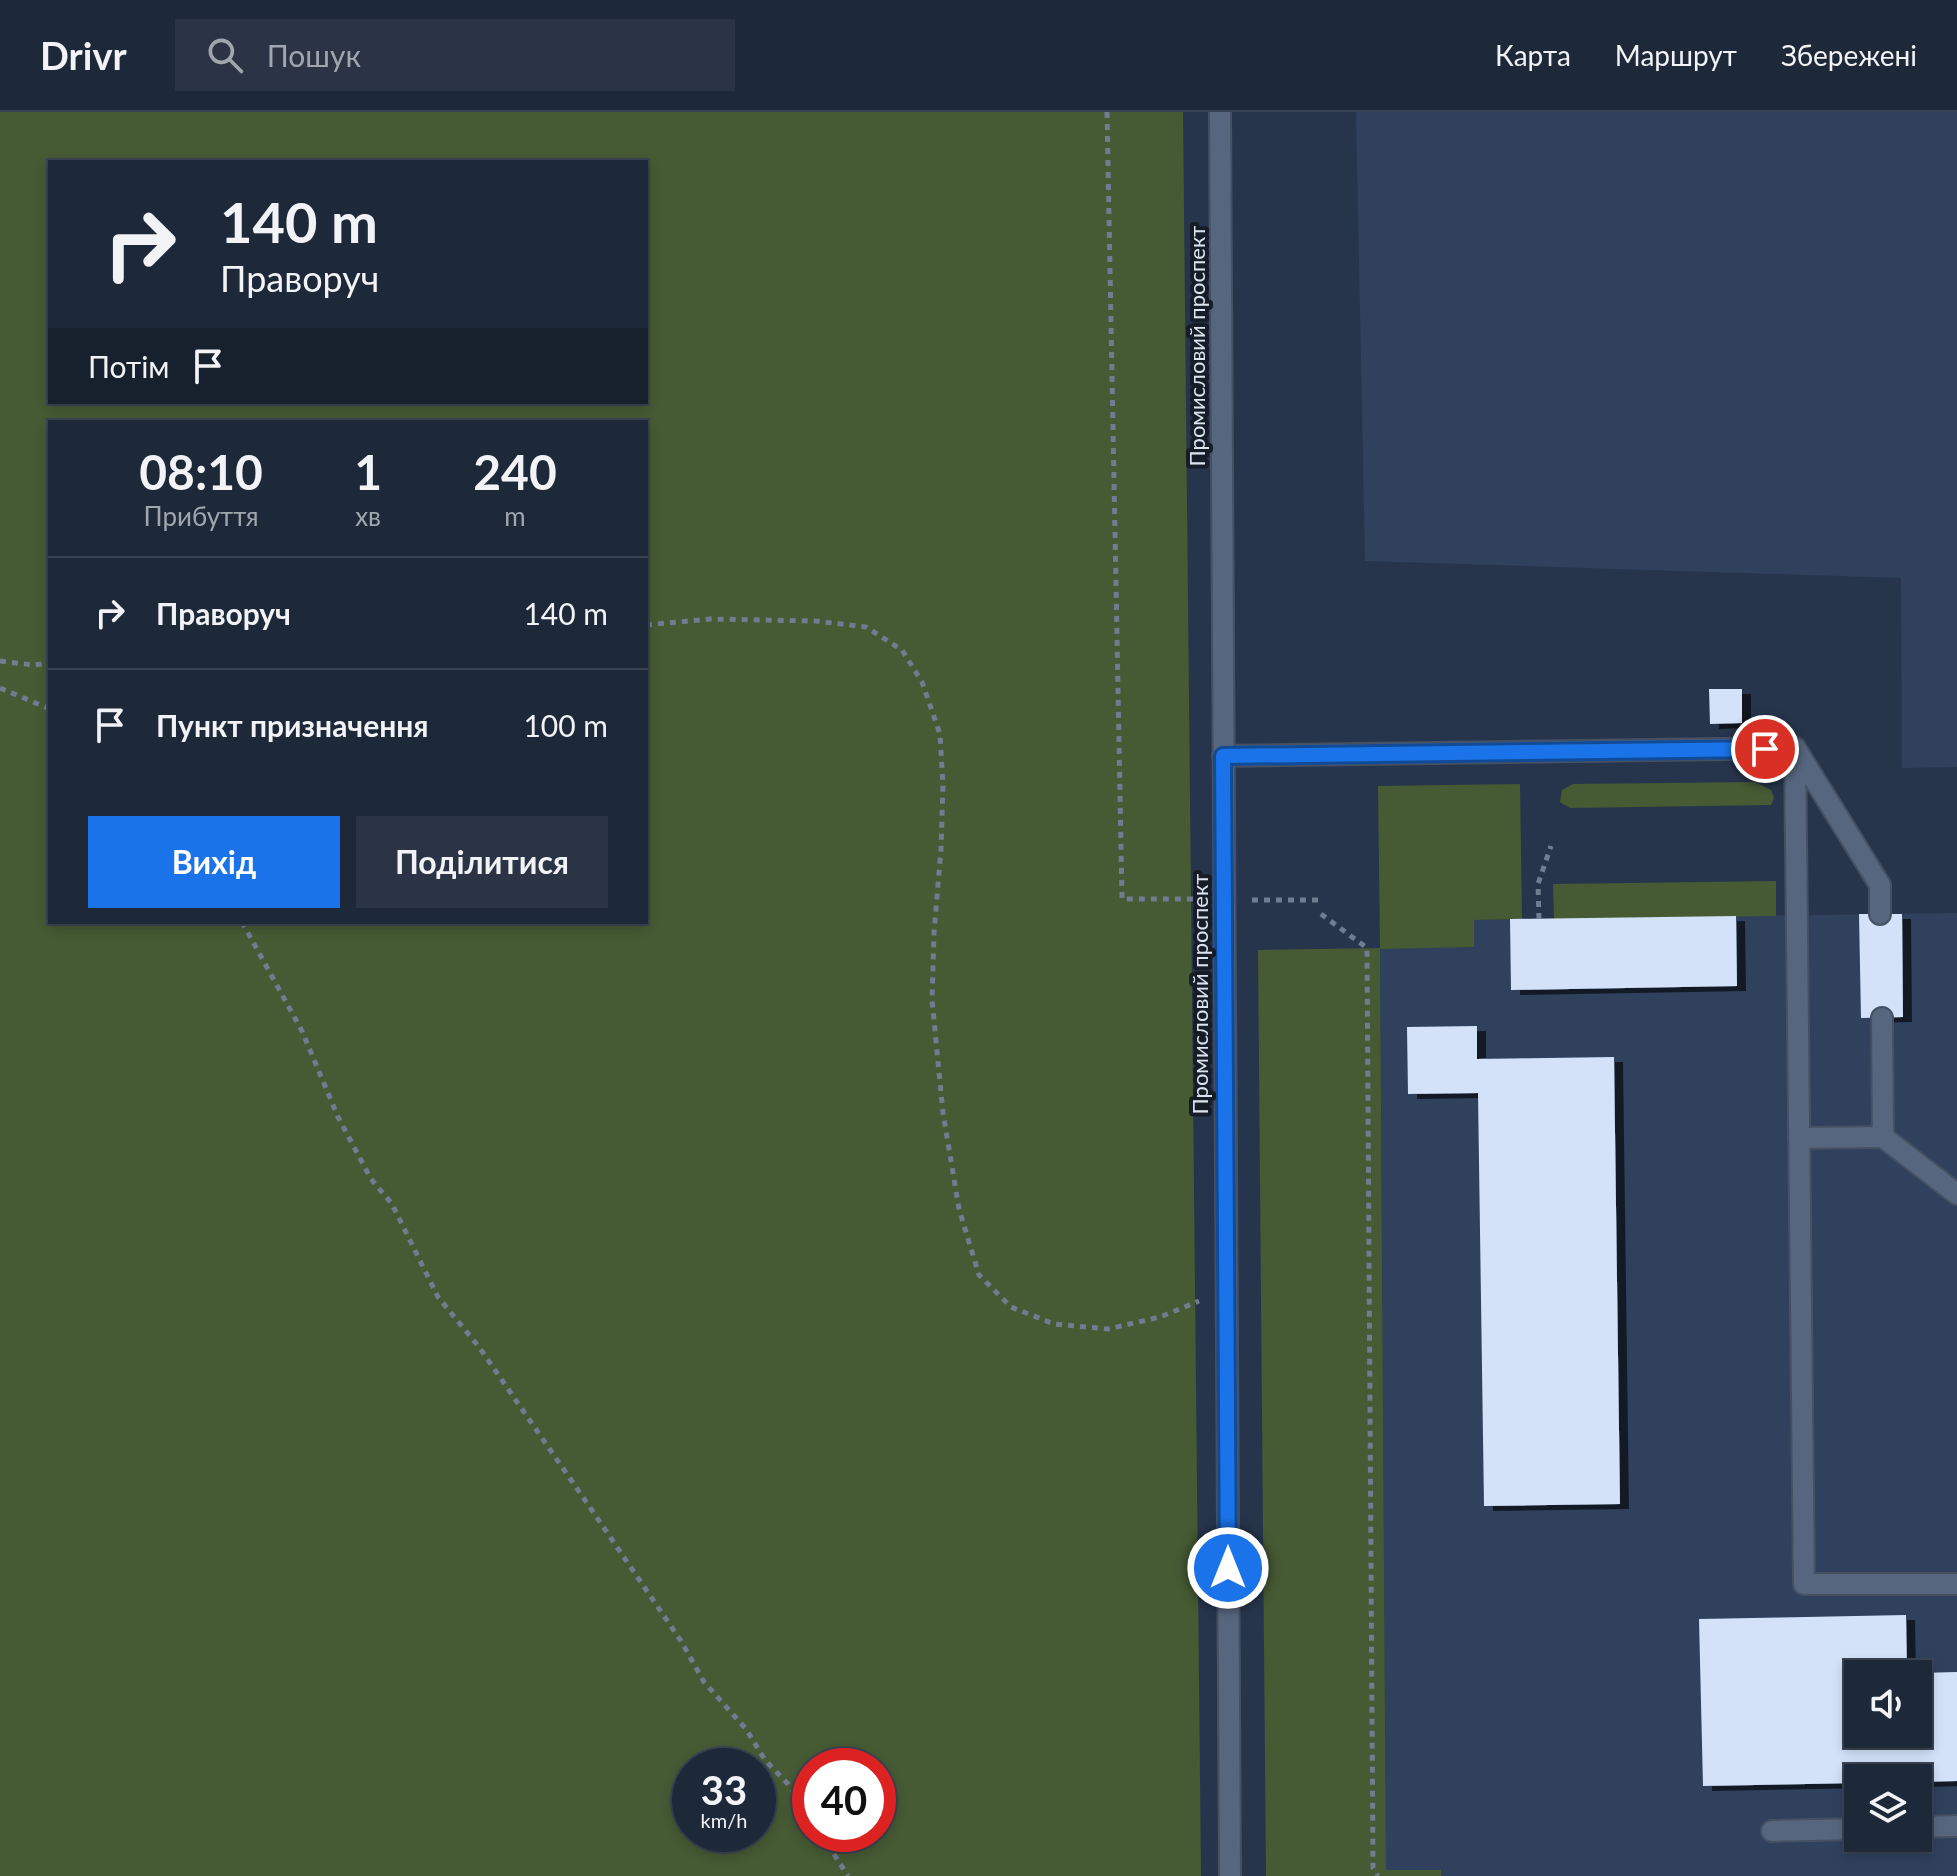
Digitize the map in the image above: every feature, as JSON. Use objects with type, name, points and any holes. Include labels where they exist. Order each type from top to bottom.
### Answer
[{"type":"street","name":"Промисловий проспект","points":[[1220,112],[1230,1876]]},
{"type":"street","points":[[1223,756],[1795,748]]},
{"type":"street","points":[[1795,748],[1880,885],[1880,914]]},
{"type":"street","points":[[1795,748],[1804,1584],[1957,1584]]},
{"type":"street","points":[[1882,1018],[1883,1137]]},
{"type":"street","points":[[1799,1138],[1883,1137],[1957,1194]]},
{"type":"street","points":[[1932,1827],[1957,1826]]},
{"type":"street","points":[[1772,1831],[1844,1829]]},
{"type":"path","points":[[1107,112],[1122,899],[1321,900]]},
{"type":"path","points":[[648,625],[710,619],[816,621],[866,627],[902,650],[922,682],[940,734],[943,810],[932,1000],[943,1113],[959,1209],[979,1275],[1011,1307],[1054,1324],[1108,1329],[1160,1317],[1226,1290]]},
{"type":"path","points":[[0,661],[33,665],[48,663]]},
{"type":"path","points":[[0,688],[48,708]]},
{"type":"path","points":[[1539,919],[1538,884],[1551,846]]},
{"type":"path","points":[[1321,914],[1367,948],[1373,1868],[1378,1876]]},
{"type":"path","points":[[243,924],[302,1031],[345,1130],[371,1179],[392,1204],[438,1297],[479,1347],[518,1408],[589,1506],[681,1641],[704,1682],[746,1729],[765,1760],[792,1790]]},
{"type":"path","points":[[833,1852],[848,1876]]},
{"type":"shaded area","points":[[1356,112],[1957,112],[1957,767],[1902,768],[1901,578],[1365,561]]},
{"type":"shaded area","points":[[1957,913],[1957,1876],[1441,1876],[1441,1870],[1386,1870],[1380,948],[1474,947],[1474,920]]},
{"type":"green space","points":[[0,112],[1183,112],[1201,1876],[0,1876]]},
{"type":"green space","points":[[1755,782],[1771,790],[1774,798],[1771,805],[1570,808],[1560,802],[1562,790],[1573,784]]},
{"type":"green space","points":[[1520,784],[1522,919],[1474,920],[1474,947],[1380,949],[1386,1870],[1441,1870],[1441,1876],[1266,1876],[1258,950],[1380,948],[1378,786]]},
{"type":"green space","points":[[1776,881],[1776,916],[1554,919],[1553,884]]},
{"type":"building","points":[[1709,689],[1742,689],[1742,723],[1710,724]]},
{"type":"building","points":[[1859,914],[1902,914],[1903,1017],[1861,1018]]},
{"type":"building","points":[[1736,916],[1737,986],[1511,990],[1510,919]]},
{"type":"building","points":[[1477,1026],[1477,1059],[1614,1057],[1620,1504],[1484,1506],[1478,1093],[1408,1094],[1407,1027]]},
{"type":"building","points":[[1906,1615],[1907,1660],[1844,1660],[1844,1748],[1932,1748],[1932,1673],[1957,1672],[1957,1781],[1932,1782],[1932,1764],[1844,1764],[1844,1783],[1703,1786],[1699,1619]]},
{"type":"route","points":[[1228,1568],[1223,756],[1765,749]]}]
